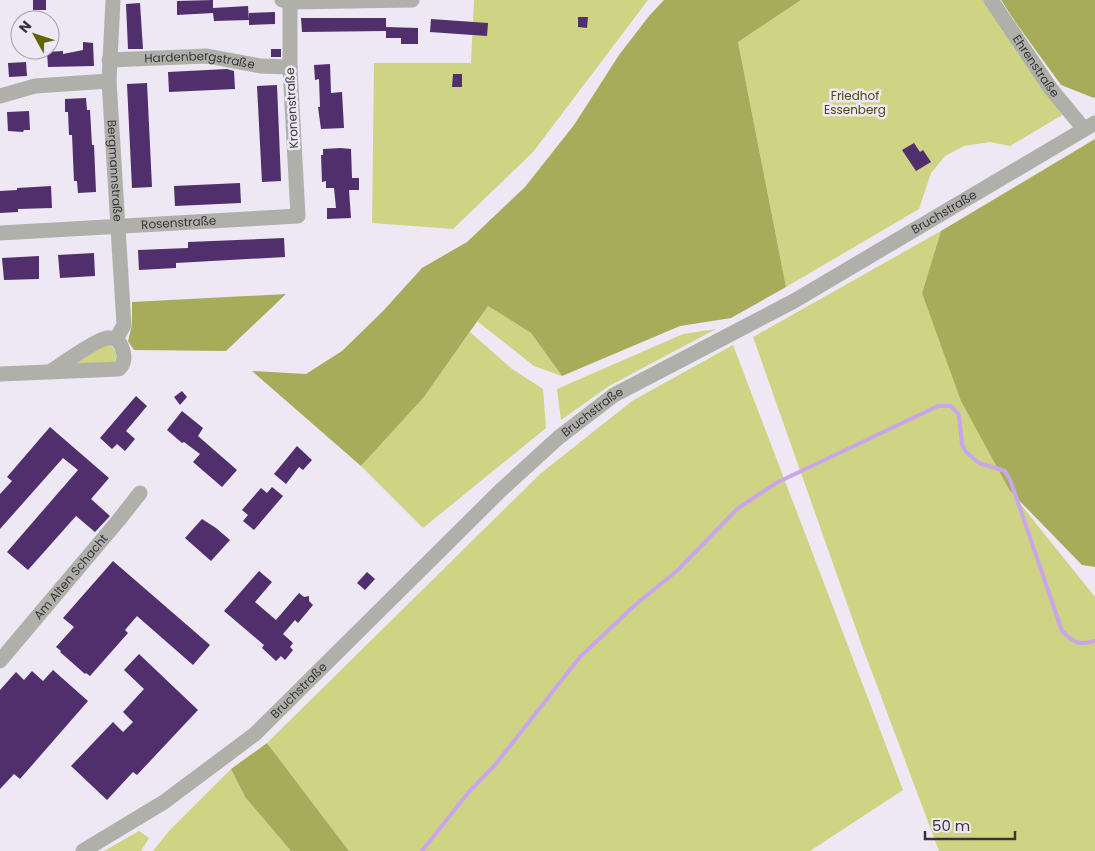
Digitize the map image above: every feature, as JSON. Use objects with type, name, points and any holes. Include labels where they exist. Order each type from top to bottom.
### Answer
[{"type":"street","name":"Bergmannstraße","points":[[112,0],[109,81],[124,325],[116,339]]},
{"type":"street","name":"Ehrenstraße","points":[[991,0],[1051,89],[1089,126]]},
{"type":"street","points":[[287,1],[412,1]]},
{"type":"street","name":"Kronenstraße","points":[[287,1],[298,216]]},
{"type":"street","name":"Hardenbergstraße","points":[[109,60],[207,56],[261,66],[290,67]]},
{"type":"street","points":[[0,96],[36,86],[109,81]]},
{"type":"street","name":"Bruchstraße","points":[[83,851],[164,802],[255,734],[500,491],[558,438],[614,395],[794,301],[1089,126]]},
{"type":"street","name":"Rosenstraße","points":[[0,233],[298,216]]},
{"type":"street","points":[[0,374],[50,372],[119,369],[123,365],[124,354],[120,343],[116,339],[107,338],[94,344],[50,372]]},
{"type":"street","name":"Am Alten Schacht","points":[[0,661],[118,522],[140,493]]},
{"type":"green space","points":[[474,0],[648,0],[533,152],[453,229],[372,223],[374,63],[471,63]]},
{"type":"green space","points":[[664,0],[801,0],[738,42],[786,287],[731,318],[680,326],[562,376],[531,333],[488,306],[424,397],[361,466],[252,371],[306,374],[342,351],[383,311],[422,268],[467,242],[525,187],[574,125],[619,55]]},
{"type":"green space","name":"Friedhof Essenberg","points":[[801,0],[984,0],[1014,48],[1064,114],[1010,146],[990,142],[964,146],[945,156],[931,173],[919,209],[786,287],[738,42]]},
{"type":"green space","points":[[1001,0],[1095,0],[1094,98],[1061,85]]},
{"type":"green space","points":[[1095,139],[1095,567],[1082,565],[1010,491],[961,401],[922,293],[941,231]]},
{"type":"green space","points":[[941,231],[922,293],[1010,491],[1095,597],[1095,851],[939,851],[861,643],[753,337]]},
{"type":"green space","points":[[286,294],[226,351],[134,350],[128,341],[132,325],[132,302]]},
{"type":"green space","points":[[488,306],[531,333],[562,376],[534,366],[477,321]]},
{"type":"green space","points":[[716,329],[609,386],[561,420],[557,389],[683,334]]},
{"type":"green space","points":[[470,332],[512,369],[543,389],[546,428],[423,528],[361,466],[424,397]]},
{"type":"green space","points":[[109,345],[116,353],[114,363],[69,367],[101,347]]},
{"type":"green space","points":[[733,345],[903,790],[810,851],[349,851],[267,743],[540,474],[632,401]]},
{"type":"green space","points":[[267,743],[349,851],[291,851],[245,797],[231,769]]},
{"type":"green space","points":[[231,769],[245,797],[291,851],[153,851],[169,831]]},
{"type":"green space","points":[[139,831],[149,838],[141,851],[104,851]]},
{"type":"building","points":[[33,0],[46,0],[46,10],[33,10]]},
{"type":"building","points":[[213,0],[213,8],[248,6],[249,20],[214,21],[213,13],[177,15],[177,1]]},
{"type":"building","points":[[140,3],[143,49],[128,49],[126,4]]},
{"type":"building","points":[[275,12],[275,24],[249,25],[249,13]]},
{"type":"building","points":[[578,17],[588,17],[587,28],[578,27]]},
{"type":"building","points":[[301,18],[386,18],[386,27],[418,28],[418,44],[401,44],[401,38],[386,38],[386,31],[302,32]]},
{"type":"building","points":[[431,19],[488,23],[487,36],[430,32]]},
{"type":"building","points":[[83,42],[93,43],[94,66],[48,67],[48,60],[60,60],[60,51],[63,51],[63,54],[83,50]]},
{"type":"building","points":[[271,49],[281,49],[281,57],[271,57]]},
{"type":"building","points":[[26,62],[27,76],[9,77],[8,63]]},
{"type":"building","points":[[330,64],[331,93],[342,92],[344,128],[321,129],[318,107],[320,107],[319,79],[315,80],[314,65]]},
{"type":"building","points":[[227,69],[234,71],[235,89],[169,92],[168,72]]},
{"type":"building","points":[[453,74],[462,74],[462,87],[452,87]]},
{"type":"building","points":[[147,83],[152,187],[132,188],[127,84]]},
{"type":"building","points":[[277,85],[281,181],[262,182],[257,86]]},
{"type":"building","points":[[86,98],[87,110],[90,110],[92,145],[94,145],[96,192],[78,193],[77,181],[74,181],[72,135],[69,135],[68,112],[65,112],[65,99]]},
{"type":"building","points":[[29,111],[30,130],[24,130],[23,132],[8,131],[7,112]]},
{"type":"building","points":[[914,143],[920,152],[923,150],[931,162],[916,171],[902,150]]},
{"type":"building","points":[[323,149],[351,149],[352,178],[359,178],[359,190],[349,190],[351,218],[327,219],[327,208],[336,208],[334,188],[326,188],[326,181],[322,182],[321,155],[323,155]]},
{"type":"building","points":[[240,183],[241,203],[175,206],[174,186]]},
{"type":"building","points":[[51,186],[52,208],[18,209],[18,212],[0,213],[0,191]]},
{"type":"building","points":[[284,238],[285,257],[176,263],[176,268],[139,270],[138,250],[188,248],[188,242]]},
{"type":"building","points":[[94,253],[95,276],[60,278],[58,255]]},
{"type":"building","points":[[39,256],[39,279],[4,280],[2,258]]},
{"type":"building","points":[[182,391],[187,397],[180,405],[174,397]]},
{"type":"building","points":[[136,396],[147,406],[126,431],[135,439],[125,451],[117,444],[112,449],[100,438]]},
{"type":"building","points":[[182,411],[203,428],[198,436],[237,470],[222,487],[193,462],[200,454],[184,442],[182,443],[167,430]]},
{"type":"building","points":[[50,427],[109,478],[91,499],[110,516],[95,532],[76,516],[28,570],[7,552],[78,470],[63,458],[0,529],[0,494],[12,481],[7,477]]},
{"type":"building","points":[[297,446],[312,460],[303,470],[299,467],[286,484],[274,474]]},
{"type":"building","points":[[272,487],[283,496],[254,530],[243,521],[248,515],[242,510],[261,488],[267,493]]},
{"type":"building","points":[[202,519],[230,540],[211,561],[185,538]]},
{"type":"building","points":[[113,561],[210,645],[193,665],[137,616],[125,630],[128,633],[90,676],[85,674],[56,647],[74,627],[63,618]]},
{"type":"building","points":[[259,571],[272,582],[255,602],[276,620],[299,593],[304,597],[309,596],[309,601],[313,605],[298,623],[295,620],[283,634],[293,643],[290,647],[293,650],[285,660],[281,656],[276,661],[262,648],[264,645],[224,611]]},
{"type":"building","points":[[367,572],[375,579],[365,590],[357,583]]},
{"type":"building","points":[[139,654],[198,710],[137,775],[133,772],[107,800],[71,766],[113,722],[123,732],[133,722],[123,712],[144,689],[124,670]]},
{"type":"building","points":[[53,670],[88,701],[20,779],[14,774],[0,789],[0,690],[16,672],[24,680],[32,671],[43,681]]},
{"type":"waterway","points":[[422,851],[468,793],[495,765],[580,657],[635,605],[678,570],[737,509],[776,483],[938,406],[951,406],[959,415],[962,444],[966,452],[979,463],[1005,471],[1011,482],[1062,631],[1080,643],[1095,641]]}]
